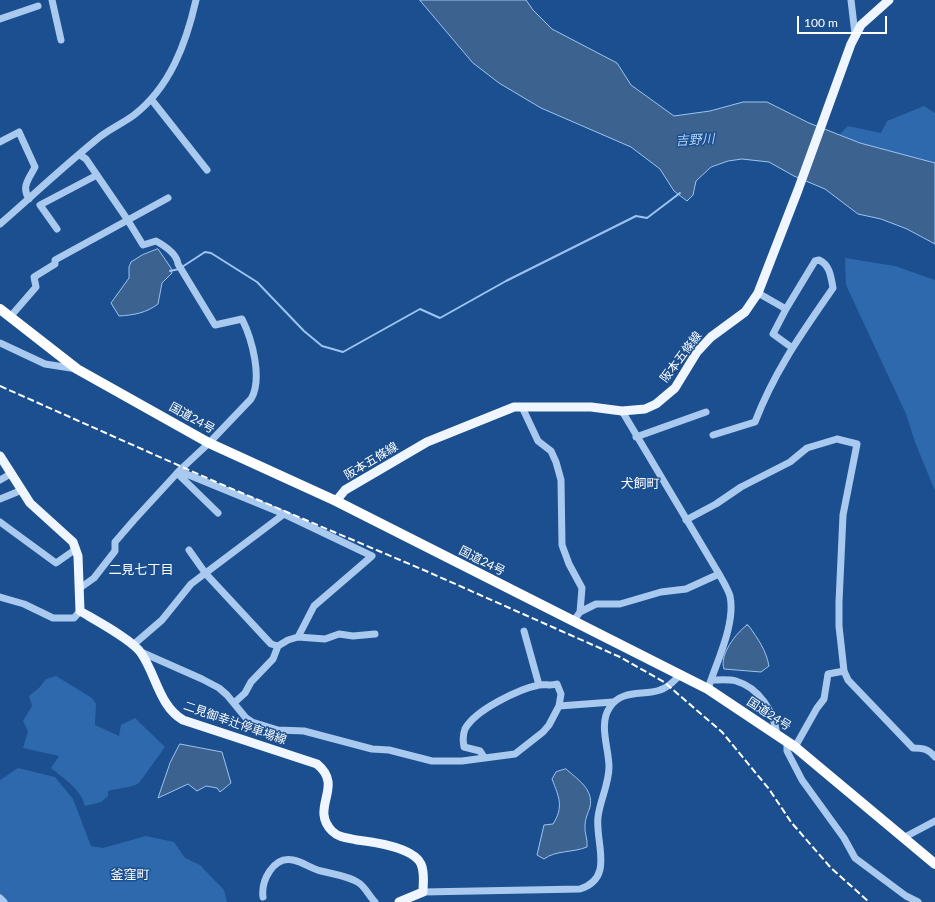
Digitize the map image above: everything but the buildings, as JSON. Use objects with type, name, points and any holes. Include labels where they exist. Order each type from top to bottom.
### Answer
[{"type":"highway","name":"国道24号","points":[[0,309],[77,369],[209,443],[336,501],[679,676],[710,685],[791,744],[935,864]]},
{"type":"main road","name":"阪本五條線","points":[[336,501],[345,490],[427,442],[514,407],[591,407],[622,411],[645,408],[656,404],[675,388],[697,352],[711,337],[745,312],[758,293],[798,190],[827,107],[855,34],[861,25],[889,0]]},
{"type":"main road","points":[[0,456],[30,503],[69,538],[76,549],[80,588],[80,611]]},
{"type":"main road","name":"二見御幸辻停車場線","points":[[80,611],[133,645],[141,652],[155,681],[175,715],[183,720],[317,764],[324,770],[329,779],[324,811],[328,825],[332,831],[343,837],[383,844],[416,857],[420,861],[423,871],[423,892]]},
{"type":"main road","points":[[399,902],[423,892]]},
{"type":"street","points":[[52,0],[61,40]]},
{"type":"street","points":[[0,224],[80,155],[96,139],[134,114],[161,88],[179,55],[190,25],[196,0]]},
{"type":"street","points":[[851,0],[855,34]]},
{"type":"street","points":[[0,19],[38,6]]},
{"type":"street","points":[[151,99],[207,170]]},
{"type":"street","points":[[0,142],[19,132],[36,167],[24,186],[25,192],[29,198]]},
{"type":"street","points":[[80,155],[97,175],[127,219],[143,246],[156,241],[164,245],[177,258],[180,267],[215,325],[242,319],[254,355],[254,394],[243,408],[209,443],[178,472],[115,542],[115,551],[94,578],[80,588]]},
{"type":"street","points":[[57,229],[40,205],[97,175]]},
{"type":"street","points":[[10,317],[36,287],[34,278],[55,264],[55,260],[127,219],[168,198]]},
{"type":"street","points":[[713,436],[755,422],[771,384],[791,347],[833,288],[825,263],[819,260],[815,261],[773,334],[791,347]]},
{"type":"street","points":[[758,293],[786,309]]},
{"type":"street","points":[[0,342],[45,364],[77,369]]},
{"type":"street","points":[[522,407],[538,441],[551,451],[556,462],[561,480],[562,545],[569,564],[582,588],[580,612]]},
{"type":"street","points":[[622,411],[730,595],[732,608],[730,625],[710,685],[736,681],[760,695],[772,715],[777,735]]},
{"type":"street","points":[[636,437],[706,412]]},
{"type":"street","points":[[686,520],[716,504],[741,487],[790,462],[807,448],[837,439],[857,444],[843,515],[839,626],[844,671],[848,680],[914,748],[924,748],[931,752],[935,757]]},
{"type":"street","points":[[178,472],[218,513]]},
{"type":"street","points":[[178,472],[284,514],[372,556],[314,606],[298,637]]},
{"type":"street","points":[[0,480],[12,473]]},
{"type":"street","points":[[0,498],[22,490]]},
{"type":"street","points":[[133,645],[162,620],[191,584],[284,514]]},
{"type":"street","points":[[0,522],[56,563],[76,549]]},
{"type":"street","points":[[189,550],[206,574],[270,644],[278,646]]},
{"type":"street","points":[[573,622],[580,612],[596,604],[620,604],[661,592],[686,589],[719,574]]},
{"type":"street","points":[[0,597],[24,604],[53,618],[74,618],[80,611]]},
{"type":"street","points":[[524,631],[539,685]]},
{"type":"street","points":[[234,702],[245,693],[251,682],[273,659],[278,646],[288,640],[298,637],[325,639],[339,634],[353,636],[375,634]]},
{"type":"street","points":[[141,652],[219,688],[234,702],[246,718],[252,722],[278,730],[304,731],[372,749],[389,750],[432,762],[462,761],[515,754],[548,727],[559,706],[561,694],[557,684],[539,685],[510,695],[487,708],[469,725],[465,730],[464,747],[480,751],[484,757]]},
{"type":"street","points":[[844,671],[828,674],[824,699],[787,751],[802,780],[844,838],[855,858],[906,896],[918,902]]},
{"type":"street","points":[[559,706],[613,702],[632,694],[662,690],[679,676]]},
{"type":"street","points":[[423,892],[580,889],[590,884],[598,876],[602,859],[597,827],[598,816],[608,779],[609,769],[605,722],[606,712],[613,702]]},
{"type":"street","points":[[903,838],[935,821]]},
{"type":"street","points":[[263,898],[266,875],[284,860],[294,860],[318,870],[355,880],[365,888],[374,902]]},
{"type":"street","points":[[0,898],[4,902]]},
{"type":"shaded area","points":[[924,106],[935,113],[935,163],[860,143],[839,135],[848,126],[881,133],[887,121]]},
{"type":"shaded area","points":[[845,258],[895,266],[935,280],[935,491],[915,442],[906,414],[846,285]]},
{"type":"shaded area","points":[[56,676],[92,698],[96,704],[95,725],[119,736],[121,725],[135,718],[165,747],[139,783],[108,791],[108,796],[101,802],[85,806],[76,789],[51,768],[59,756],[23,748],[28,731],[23,721],[32,706],[29,696],[39,688],[46,679]]},
{"type":"shaded area","points":[[18,768],[55,777],[73,799],[91,846],[103,848],[146,836],[174,842],[185,858],[200,865],[224,890],[227,902],[0,902],[0,780]]},
{"type":"water","name":"吉野川","points":[[420,0],[526,0],[533,10],[552,29],[617,63],[631,85],[674,116],[710,111],[743,102],[767,102],[809,123],[860,143],[935,163],[935,244],[907,229],[881,219],[858,214],[825,189],[794,176],[769,162],[742,159],[728,161],[711,167],[696,181],[693,195],[687,201],[674,191],[660,169],[631,147],[541,108],[499,83],[473,63]]},
{"type":"water","points":[[158,249],[171,268],[172,273],[162,283],[158,304],[149,310],[140,313],[119,316],[111,303],[129,278],[129,267],[131,262],[142,255]]},
{"type":"water","points":[[747,625],[761,645],[769,666],[761,672],[724,669],[723,663],[726,651],[738,633]]},
{"type":"water","points":[[180,744],[222,752],[231,783],[220,792],[217,788],[206,786],[197,791],[188,784],[158,798],[170,763]]},
{"type":"water","points":[[566,769],[584,785],[591,801],[585,823],[587,847],[554,854],[544,859],[537,855],[544,825],[553,824],[559,807],[558,797],[552,779],[556,772]]},
{"type":"waterway","points":[[182,267],[205,252],[211,253],[257,282],[304,331],[322,346],[343,352],[420,309],[440,318],[506,281],[636,216],[647,218],[680,193]]},
{"type":"waterway","points":[[170,271],[179,269]]},
{"type":"railway","points":[[0,386],[216,482],[426,571],[620,657],[664,682],[722,732],[769,789],[791,822],[831,868],[869,902]]},
{"type":"district","name":"犬飼町","points":[[640,484]]},
{"type":"district","name":"二見七丁目","points":[[141,570]]},
{"type":"district","name":"釜窪町","points":[[130,875]]}]
